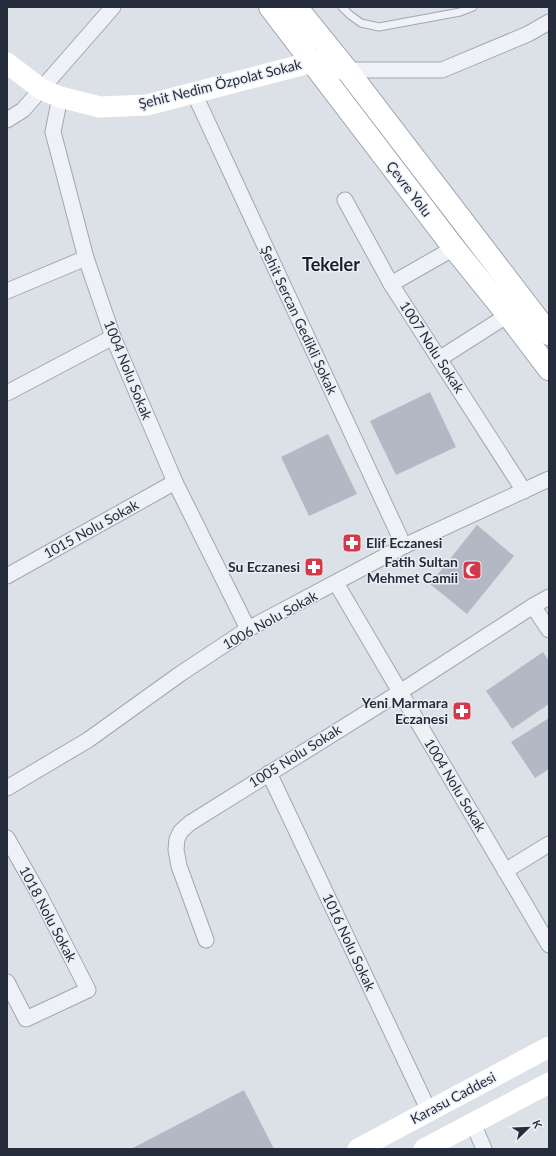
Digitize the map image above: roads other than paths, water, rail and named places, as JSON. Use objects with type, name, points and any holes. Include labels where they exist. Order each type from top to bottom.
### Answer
[{"type":"main road","name":"Çevre Yolu","points":[[270,7],[454,248],[549,369]]},
{"type":"main road","name":"Çevre Yolu","points":[[296,7],[347,70],[549,334]]},
{"type":"street","points":[[7,120],[23,110],[113,7]]},
{"type":"street","points":[[347,70],[442,70],[528,34],[549,22]]},
{"type":"street","name":"Şehit Nedim Özpolat Sokak","points":[[7,63],[41,89],[60,97],[100,107],[147,105],[313,62],[347,70]]},
{"type":"street","name":"Şehit Sercan Gedikli Sokak","points":[[194,93],[404,546]]},
{"type":"street","name":"1004 Nolu Sokak","points":[[60,97],[53,132],[86,258],[113,337],[175,482],[248,629]]},
{"type":"street","name":"1007 Nolu Sokak","points":[[345,200],[391,284],[524,490]]},
{"type":"street","points":[[391,284],[454,248]]},
{"type":"street","points":[[7,291],[86,258]]},
{"type":"street","points":[[439,359],[508,315]]},
{"type":"street","points":[[7,393],[113,337]]},
{"type":"street","name":"1006 Nolu Sokak","points":[[7,788],[88,740],[180,674],[248,629],[404,546],[549,479]]},
{"type":"street","name":"1015 Nolu Sokak","points":[[7,576],[175,482]]},
{"type":"street","name":"1004 Nolu Sokak","points":[[336,583],[549,945]]},
{"type":"street","name":"1005 Nolu Sokak","points":[[206,940],[179,866],[176,850],[177,839],[180,831],[190,823],[549,597]]},
{"type":"street","points":[[533,606],[549,630]]},
{"type":"street","name":"1016 Nolu Sokak","points":[[269,773],[429,1111]]},
{"type":"street","name":"1018 Nolu Sokak","points":[[7,838],[40,896],[88,990],[26,1019],[7,982]]},
{"type":"street","points":[[506,871],[549,844]]},
{"type":"street","name":"Karasu Caddesi","points":[[358,1149],[549,1047]]},
{"type":"street","points":[[424,1149],[549,1083]]},
{"type":"street","points":[[473,1123],[484,1149]]},
{"type":"lane","points":[[342,7],[350,15],[362,23],[379,27],[460,12],[473,7]]},
{"type":"place","name":"Elif Eczanesi","points":[[352,543]]},
{"type":"place","name":"Su Eczanesi","points":[[314,567]]},
{"type":"place","name":"Fatih Sultan Mehmet Camii","points":[[472,570]]},
{"type":"place","name":"Yeni Marmara Eczanesi","points":[[462,711]]},
{"type":"district","name":"Tekeler","points":[[331,265]]}]
